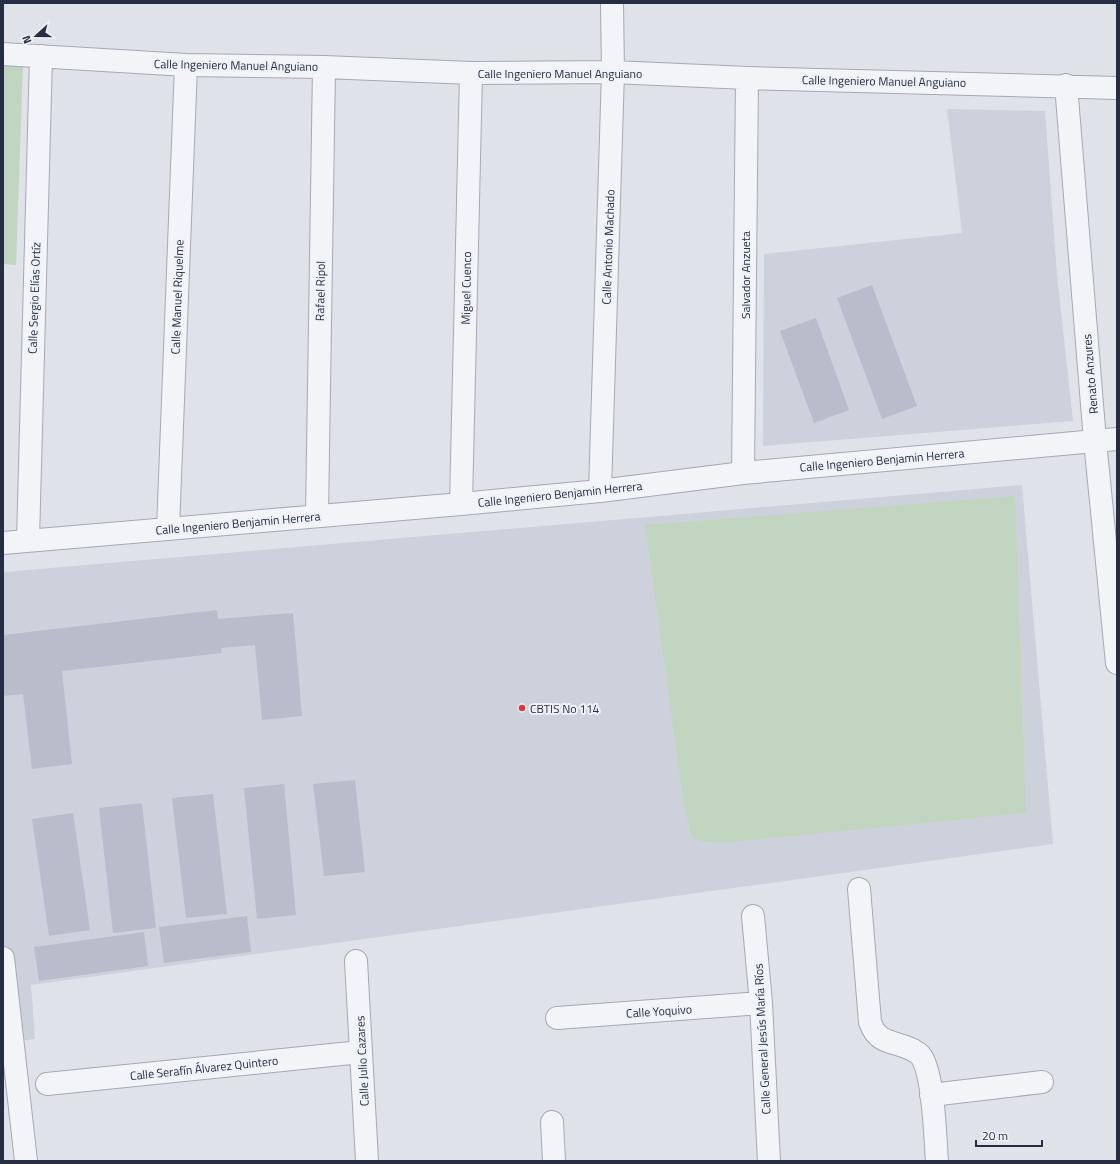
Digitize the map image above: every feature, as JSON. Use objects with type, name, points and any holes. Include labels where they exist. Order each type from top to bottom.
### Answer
[{"type":"street","name":"Calle Antonio Machado","points":[[600,490],[613,72],[612,3]]},
{"type":"street","name":"Calle Ingeniero Manuel Anguiano","points":[[3,54],[186,65],[324,67],[471,73],[613,72],[746,78],[1066,85],[1117,88]]},
{"type":"street","name":"Calle Sergio Elías Ortíz","points":[[28,540],[41,56]]},
{"type":"street","name":"Calle Manuel Riquelme","points":[[168,529],[186,65]]},
{"type":"street","name":"Rafael Ripol","points":[[317,515],[324,67]]},
{"type":"street","name":"Miguel Cuenco","points":[[461,504],[471,73]]},
{"type":"street","name":"Salvador Anzueta","points":[[743,473],[746,78]]},
{"type":"street","name":"Renato Anzures","points":[[1066,85],[1095,441],[1117,663]]},
{"type":"street","name":"Calle Ingeniero Benjamin Herrera","points":[[3,543],[317,515],[461,504],[600,490],[743,473],[1117,439]]},
{"type":"street","points":[[859,889],[870,1022],[873,1032],[880,1038],[904,1046],[920,1055],[928,1071],[937,1161]]},
{"type":"street","name":"Calle General Jesús María Ríos","points":[[753,916],[761,1003],[769,1161]]},
{"type":"street","points":[[3,958],[26,1161]]},
{"type":"street","name":"Calle Julio Cazares","points":[[356,961],[367,1161]]},
{"type":"street","name":"Calle Yoquivo","points":[[557,1018],[761,1003]]},
{"type":"street","name":"Calle Serafín Álvarez Quintero","points":[[47,1084],[361,1052]]},
{"type":"street","points":[[931,1095],[1042,1082]]},
{"type":"street","points":[[552,1122],[554,1161]]},
{"type":"shaded area","points":[[947,109],[1045,111],[1057,274],[1073,421],[763,446],[764,254],[962,233]]},
{"type":"shaded area","name":"CBTIS No 114","points":[[1022,485],[1053,844],[31,985],[35,1039],[3,1043],[3,572]]},
{"type":"green space","points":[[3,63],[23,65],[16,265],[3,264]]},
{"type":"green space","points":[[1015,496],[1026,813],[720,843],[700,841],[691,836],[683,800],[645,525]]},
{"type":"building","points":[[872,285],[917,406],[882,419],[837,298]]},
{"type":"building","points":[[816,318],[849,410],[814,423],[780,331]]},
{"type":"building","points":[[217,610],[218,619],[293,613],[302,716],[262,720],[255,645],[221,648],[222,653],[62,671],[72,764],[32,769],[23,694],[3,696],[3,635]]},
{"type":"building","points":[[355,780],[365,872],[324,876],[313,784]]},
{"type":"building","points":[[284,784],[296,915],[257,919],[244,788]]},
{"type":"building","points":[[213,794],[227,914],[186,918],[172,798]]},
{"type":"building","points":[[142,803],[156,928],[113,933],[99,808]]},
{"type":"building","points":[[73,813],[90,930],[49,936],[32,819]]},
{"type":"building","points":[[247,916],[251,952],[164,963],[159,927]]},
{"type":"building","points":[[144,932],[148,966],[39,981],[34,947]]},
{"type":"place","name":"CBTIS No 114","points":[[522,708]]}]
